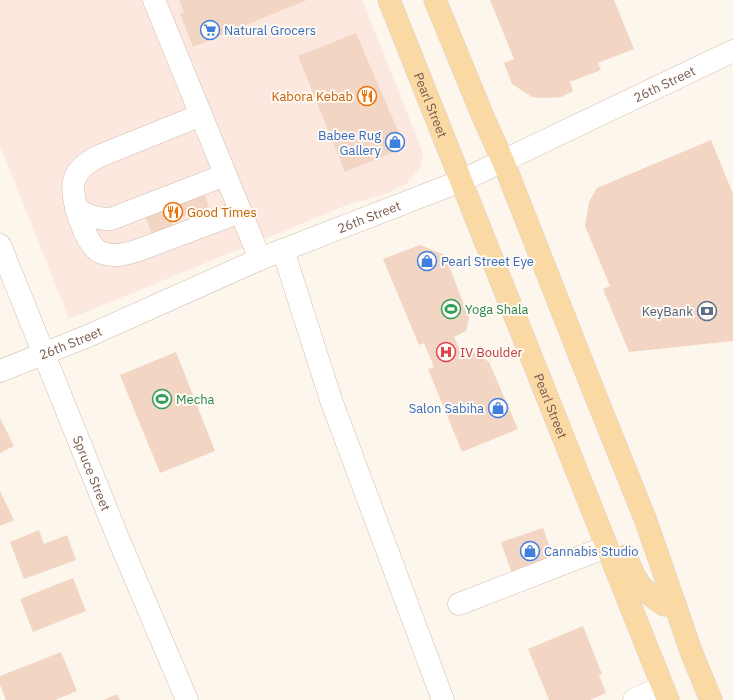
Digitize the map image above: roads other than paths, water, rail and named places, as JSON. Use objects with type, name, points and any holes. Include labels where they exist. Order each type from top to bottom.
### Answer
[{"type":"main road","name":"Pearl Street","points":[[389,0],[572,457],[606,547],[666,693]]},
{"type":"main road","points":[[435,0],[503,161],[646,521],[692,654],[711,700]]},
{"type":"main road","points":[[572,457],[599,493],[636,582],[648,594],[664,605],[675,604]]},
{"type":"street","points":[[154,0],[260,259]]},
{"type":"street","name":"26th Street","points":[[0,371],[88,336],[260,259],[461,181],[733,51]]},
{"type":"street","points":[[200,115],[96,157],[84,165],[78,172],[74,181],[73,193],[76,209],[92,244],[98,252],[110,255],[123,255],[139,250],[240,212]]},
{"type":"street","points":[[76,209],[89,217],[111,219],[225,175]]},
{"type":"street","name":"Spruce Street","points":[[0,245],[45,352],[118,538],[187,700]]},
{"type":"street","points":[[283,250],[331,400],[443,700]]},
{"type":"street","points":[[459,604],[606,547]]},
{"type":"street","points":[[634,700],[666,693]]},
{"type":"place","name":"Natural Grocers","points":[[210,30]]},
{"type":"place","name":"Kabora Kebab","points":[[367,96]]},
{"type":"place","name":"Babee Rug Gallery","points":[[395,142]]},
{"type":"place","name":"Good Times","points":[[173,212]]},
{"type":"place","name":"Pearl Street Eye","points":[[427,261]]},
{"type":"place","name":"Yoga Shala","points":[[451,309]]},
{"type":"place","name":"KeyBank","points":[[707,311]]},
{"type":"place","name":"IV Boulder","points":[[446,352]]},
{"type":"place","name":"Mecha","points":[[162,399]]},
{"type":"place","name":"Salon Sabiha","points":[[498,408]]},
{"type":"place","name":"Cannabis Studio","points":[[530,551]]}]
